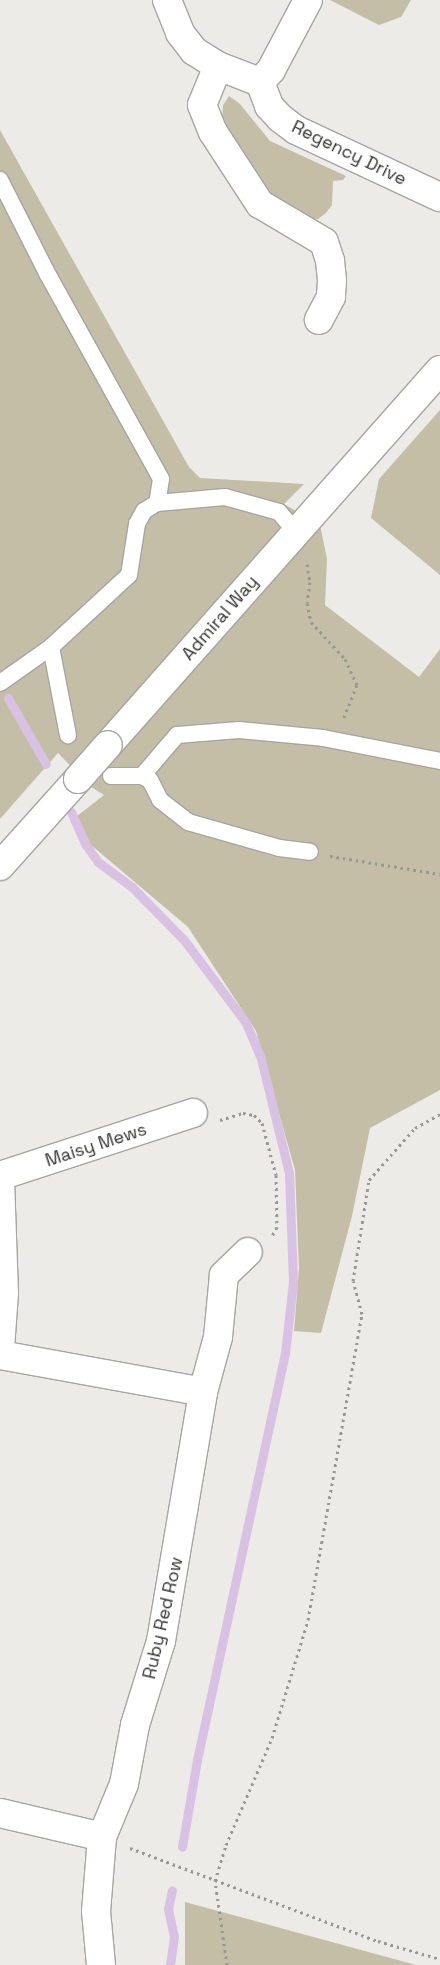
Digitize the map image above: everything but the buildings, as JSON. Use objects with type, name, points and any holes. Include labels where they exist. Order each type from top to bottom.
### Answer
[{"type":"street","points":[[167,0],[180,33],[194,51],[218,66],[260,82],[270,70],[308,0]]},
{"type":"street","points":[[218,66],[202,106],[213,132],[260,204],[324,242],[330,261],[332,281],[331,296],[319,320]]},
{"type":"street","name":"Regency Drive","points":[[260,82],[269,106],[280,118],[296,130],[440,197]]},
{"type":"street","name":"Admiral Way","points":[[0,866],[440,370]]},
{"type":"street","name":"Maisy Mews","points":[[0,1178],[193,1113]]},
{"type":"street","points":[[0,1178],[4,1293],[0,1349]]},
{"type":"street","name":"Ruby Red Row","points":[[101,1965],[96,1911],[102,1837],[124,1784],[135,1725],[161,1641],[203,1392],[218,1337],[224,1275],[248,1252]]},
{"type":"street","points":[[0,1356],[203,1392]]},
{"type":"street","points":[[0,1813],[102,1837]]},
{"type":"lane","points":[[0,180],[47,273],[161,479],[157,503]]},
{"type":"lane","points":[[0,683],[51,648],[129,575],[136,524],[144,511],[157,503],[225,497],[279,512],[296,532]]},
{"type":"lane","points":[[51,648],[68,735]]},
{"type":"lane","points":[[142,776],[177,735],[239,730],[323,738],[440,761]]},
{"type":"lane","points":[[111,776],[142,776],[150,780],[160,800],[188,822],[279,848],[310,852]]},
{"type":"path","points":[[307,603],[311,622],[345,659],[357,685],[344,718],[323,738]]},
{"type":"path","points":[[310,852],[440,874]]},
{"type":"path","points":[[193,1113],[210,1124],[244,1113],[254,1115],[262,1123],[276,1175],[277,1227],[269,1241],[248,1252]]},
{"type":"path","points":[[227,1965],[214,1881],[226,1845],[272,1738],[308,1620],[362,1314],[353,1281],[369,1180],[414,1128],[440,1114]]},
{"type":"path","points":[[102,1837],[214,1881],[378,1941],[440,1959]]},
{"type":"shaded area","points":[[330,0],[411,0],[401,17],[379,25]]},
{"type":"shaded area","points":[[229,96],[240,104],[270,141],[346,176],[343,180],[333,181],[332,205],[326,213],[318,219],[308,220],[276,204],[222,124],[223,105]]},
{"type":"shaded area","points":[[0,130],[189,467],[200,478],[304,484],[284,504],[320,525],[327,559],[325,605],[419,677],[440,649],[440,1090],[370,1128],[352,1216],[321,1333],[294,1331],[299,1268],[295,1170],[256,1031],[188,927],[91,845],[77,816],[104,795],[91,787],[58,753],[0,819]]},
{"type":"shaded area","points":[[440,410],[440,575],[371,518],[379,479]]},
{"type":"shaded area","points":[[185,1902],[416,1965],[185,1965]]},
{"type":"waterway","points":[[8,698],[46,764]]},
{"type":"waterway","points":[[71,812],[86,845],[98,862],[132,887],[184,940],[246,1023],[261,1059],[289,1173],[293,1282],[285,1353],[197,1760],[182,1847]]},
{"type":"waterway","points":[[170,1965],[174,1937],[168,1909],[172,1890]]}]
